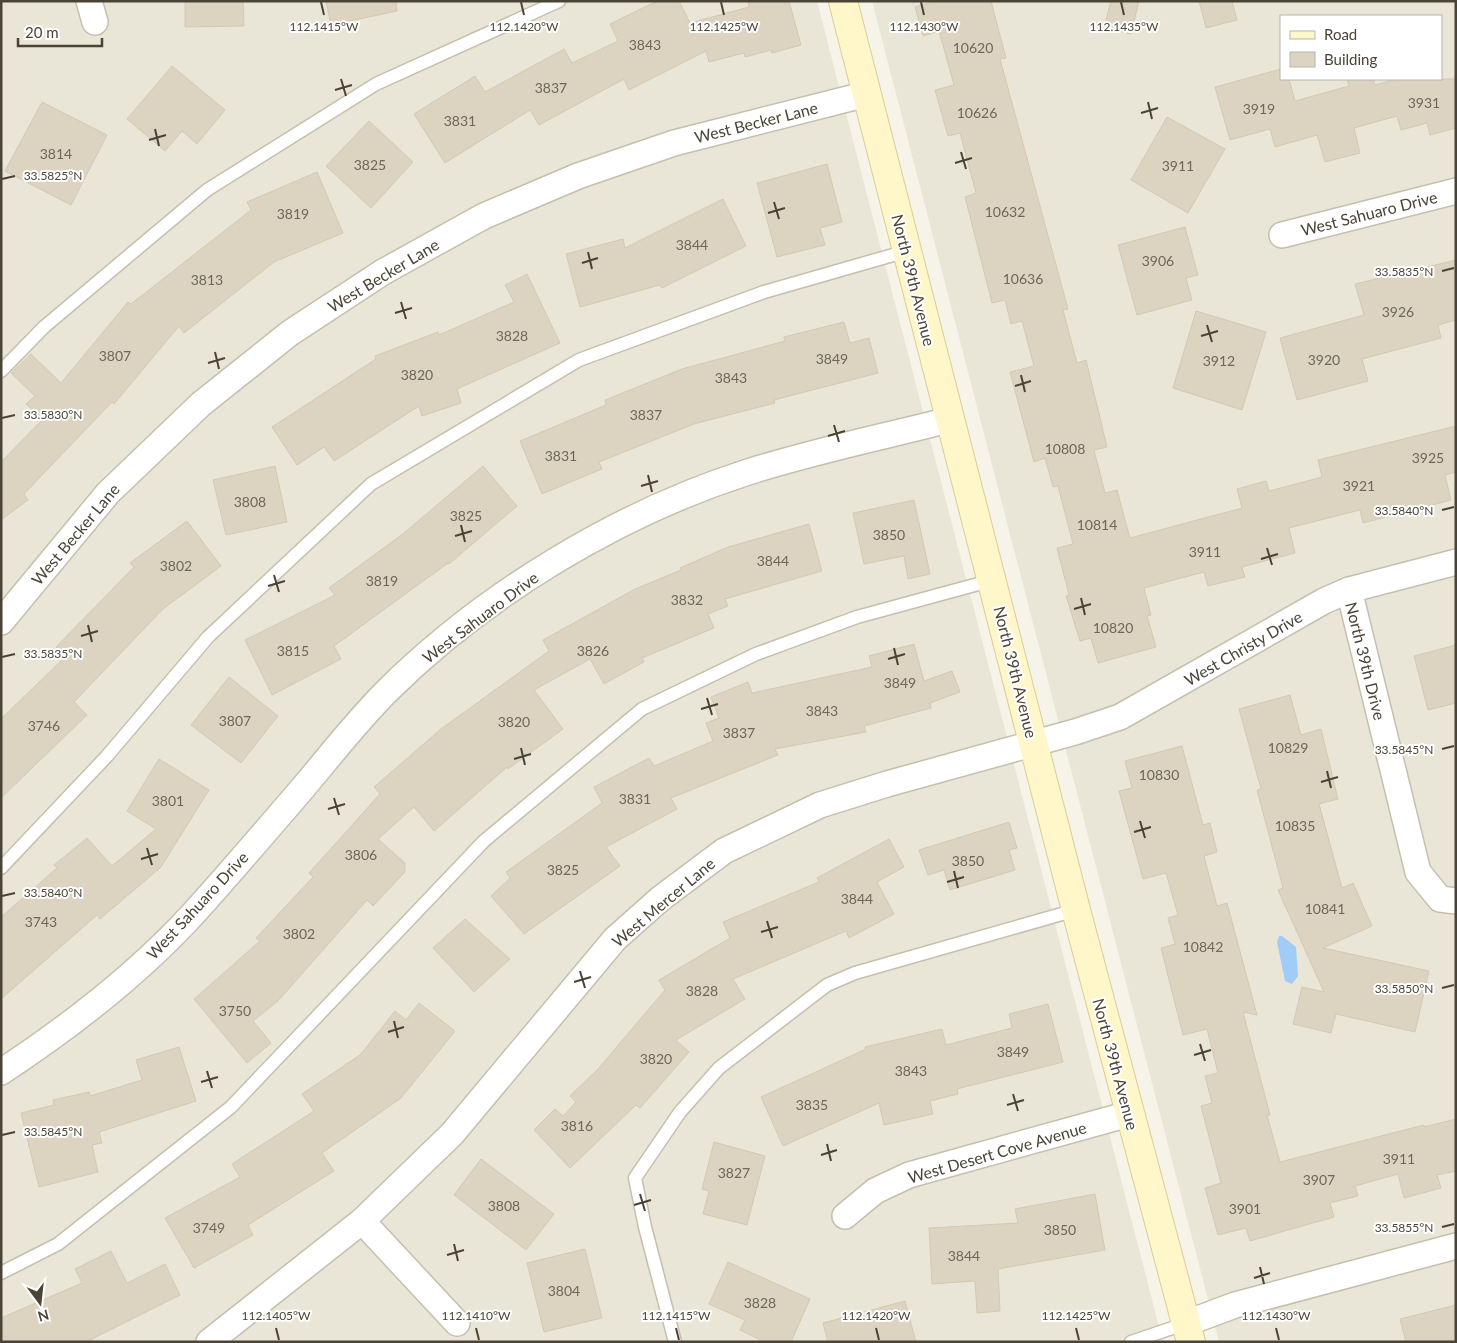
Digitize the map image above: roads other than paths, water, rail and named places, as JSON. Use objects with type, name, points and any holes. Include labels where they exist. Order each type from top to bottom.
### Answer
[{"type":"street","name":"North 39th Avenue","points":[[843,1],[949,420],[993,580],[1076,910],[1189,1333]]},
{"type":"street","name":"West Becker Lane","points":[[1,622],[108,493],[201,404],[290,332],[383,272],[484,216],[578,176],[674,143],[867,94]]},
{"type":"street","name":"West Sahuaro Drive","points":[[1282,235],[1456,191]]},
{"type":"street","name":"West Sahuaro Drive","points":[[1,1072],[62,1031],[107,996],[155,952],[191,916],[349,732],[387,691],[440,642],[506,593],[576,549],[671,501],[749,472],[949,420]]},
{"type":"street","name":"West Christy Drive","points":[[1034,744],[1120,717],[1324,601],[1349,590],[1456,562]]},
{"type":"street","name":"North 39th Drive","points":[[1349,590],[1418,872],[1448,900]]},
{"type":"street","name":"West Mercer Lane","points":[[209,1342],[362,1221],[452,1134],[615,939],[660,900],[724,852],[820,806],[887,784],[1034,744]]},
{"type":"street","name":"West Desert Cove Avenue","points":[[845,1216],[875,1191],[909,1175],[1129,1114]]},
{"type":"street","points":[[362,1221],[457,1323]]},
{"type":"street","points":[[1189,1333],[1235,1305],[1456,1246]]},
{"type":"lane","points":[[1,371],[44,327],[207,190],[376,84],[559,1]]},
{"type":"lane","points":[[1,868],[107,756],[208,637],[371,484],[579,360],[764,292],[907,251]]},
{"type":"lane","points":[[1,1272],[58,1244],[231,1107],[484,841],[642,709],[756,654],[848,620],[993,580]]},
{"type":"lane","points":[[676,1342],[645,1227],[635,1178],[680,1112],[719,1068],[826,985],[855,973],[1076,910]]},
{"type":"lane","points":[[1131,1342],[1189,1333]]},
{"type":"water","points":[[1279,936],[1282,936],[1296,947],[1298,976],[1292,984],[1285,981],[1277,942]]}]
